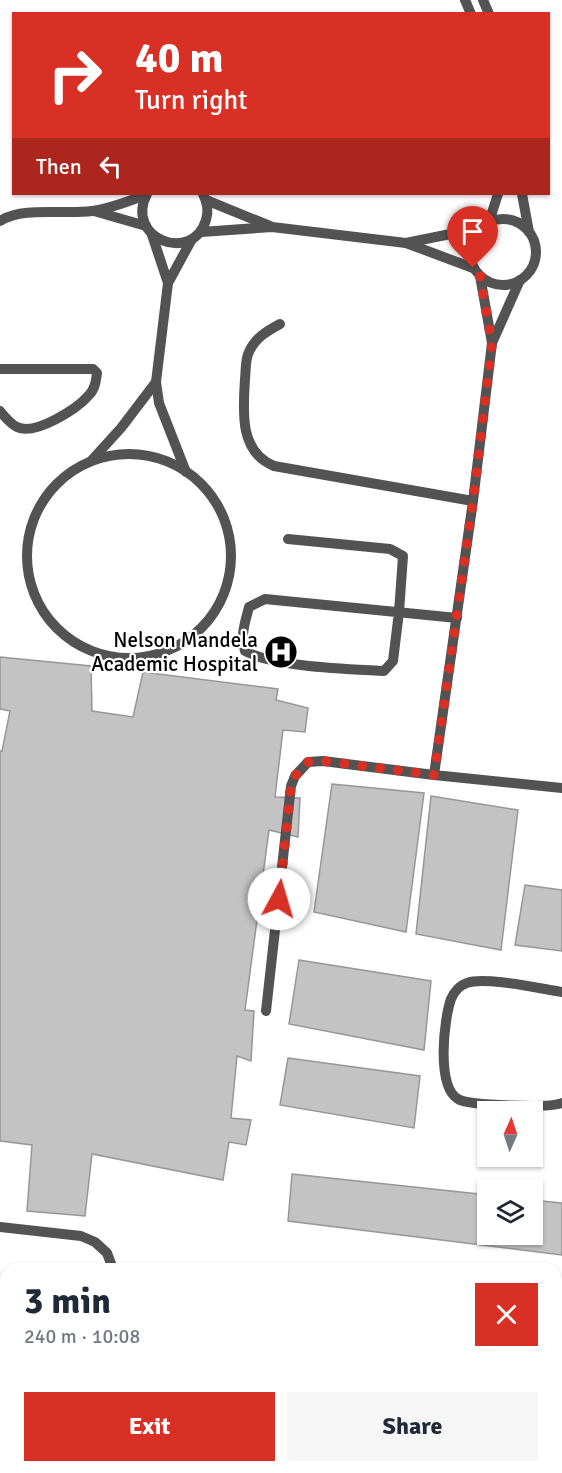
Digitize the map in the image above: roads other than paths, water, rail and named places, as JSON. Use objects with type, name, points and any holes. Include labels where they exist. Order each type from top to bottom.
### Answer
[{"type":"lane","points":[[0,221],[20,214],[93,211],[143,195]]},
{"type":"lane","points":[[146,195],[142,216],[168,283]]},
{"type":"lane","points":[[492,344],[477,272],[470,251],[474,235],[484,225],[498,195]]},
{"type":"lane","points":[[522,195],[529,232]]},
{"type":"lane","points":[[205,197],[272,227]]},
{"type":"lane","points":[[186,472],[159,403],[156,382],[168,283],[208,216],[205,197]]},
{"type":"lane","points":[[93,211],[149,231],[161,241],[172,243],[183,243],[197,235],[272,227],[406,243],[477,272],[489,282],[500,285],[520,280],[528,273],[534,263],[536,252],[534,241],[521,224],[499,219],[484,225],[406,243]]},
{"type":"lane","points":[[434,775],[473,501],[492,344],[520,280]]},
{"type":"lane","points":[[280,324],[262,334],[247,354],[243,415],[250,444],[263,461],[274,466],[473,501]]},
{"type":"lane","points":[[0,369],[93,369],[97,373],[96,383],[89,396],[48,424],[32,428],[18,428],[0,411]]},
{"type":"lane","points":[[91,461],[122,428],[156,382]]},
{"type":"lane","points":[[116,455],[141,455],[165,461],[186,472],[204,487],[218,506],[228,528],[231,552],[229,576],[222,598],[210,619],[193,636],[180,644],[150,656],[126,658],[101,654],[78,645],[57,630],[41,610],[31,587],[26,561],[28,536],[36,512],[50,491],[69,473],[91,461],[116,455]]},
{"type":"lane","points":[[288,539],[382,548],[397,551],[404,556],[399,612],[393,661],[384,671],[283,662],[254,656],[245,651],[242,643],[249,608],[265,599],[399,612],[457,618]]},
{"type":"lane","points":[[266,1011],[291,786],[295,776],[308,762],[323,761],[562,788]]},
{"type":"lane","points":[[562,992],[482,981],[468,982],[458,989],[452,998],[444,1050],[445,1072],[450,1090],[458,1099],[472,1103],[539,1106],[562,1103]]},
{"type":"lane","points":[[0,1227],[81,1236],[95,1242],[107,1253],[111,1263]]},
{"type":"place","name":"Nelson Mandela Academic Hospital","points":[[281,652]]}]
